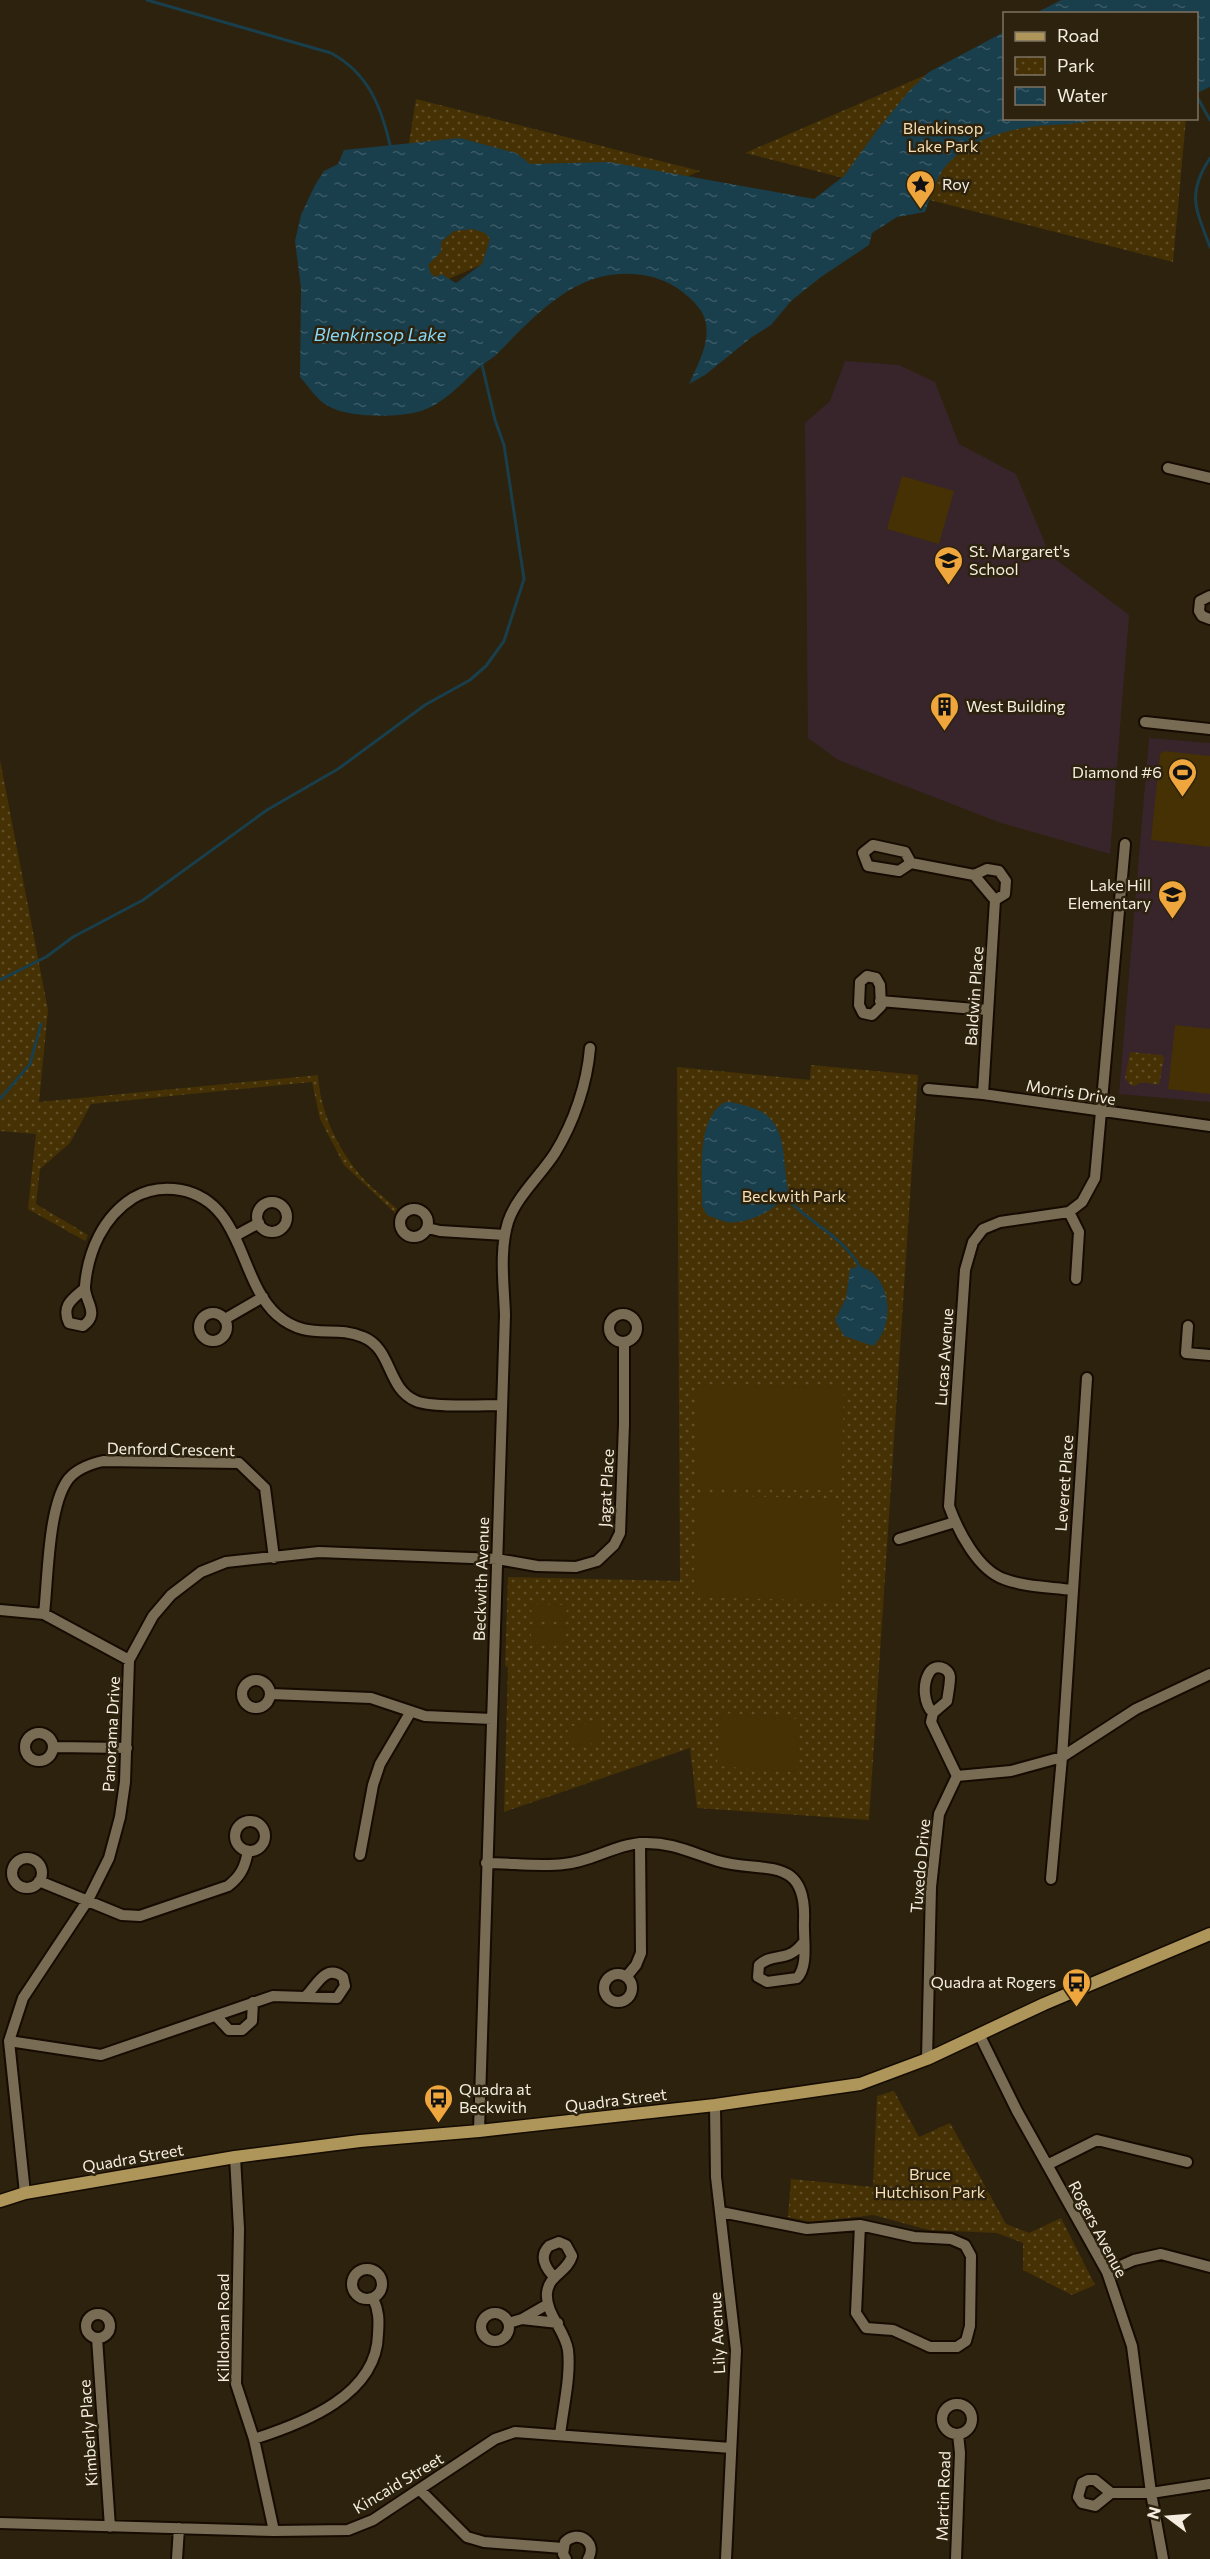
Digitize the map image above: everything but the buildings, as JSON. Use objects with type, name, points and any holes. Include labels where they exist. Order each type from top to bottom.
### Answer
[{"type":"main road","name":"Quadra Street","points":[[0,2201],[25,2193],[235,2157],[360,2141],[479,2132],[715,2105],[861,2084],[927,2059],[1088,1985],[1210,1934]]},
{"type":"street","points":[[1168,468],[1210,478]]},
{"type":"street","points":[[1210,596],[1200,601],[1198,606],[1202,616],[1210,619]]},
{"type":"street","points":[[1145,722],[1210,729]]},
{"type":"street","points":[[1076,1279],[1079,1232],[1069,1212],[1082,1203],[1095,1178],[1125,844]]},
{"type":"street","name":"Baldwin Place","points":[[911,863],[974,875],[987,869],[999,871],[1006,881],[1005,894],[995,900],[984,1094]]},
{"type":"street","points":[[974,875],[995,900]]},
{"type":"street","points":[[880,1001],[987,1010]]},
{"type":"street","name":"Beckwith Avenue","points":[[479,2132],[506,1235],[509,1220],[517,1205],[555,1152],[575,1111],[584,1085],[590,1048]]},
{"type":"street","name":"Morris Drive","points":[[928,1089],[984,1094],[1101,1113],[1210,1126]]},
{"type":"street","points":[[84,1289],[94,1246],[106,1222],[119,1208],[150,1191],[174,1189],[199,1196],[220,1213],[235,1236],[263,1298],[279,1316],[299,1328],[314,1332],[351,1334],[370,1340],[383,1353],[397,1387],[415,1401],[501,1405]]},
{"type":"street","name":"Lucas Avenue","points":[[1069,1212],[1000,1222],[983,1229],[973,1242],[965,1270],[949,1506],[955,1522],[985,1568],[1003,1579],[1072,1590]]},
{"type":"street","points":[[235,1236],[259,1223]]},
{"type":"street","points":[[428,1228],[440,1231],[506,1235]]},
{"type":"street","points":[[225,1319],[263,1298]]},
{"type":"street","points":[[1188,1326],[1186,1353],[1210,1355]]},
{"type":"street","name":"Jagat Place","points":[[496,1559],[537,1566],[576,1567],[597,1561],[614,1545],[620,1533],[621,1520],[624,1343]]},
{"type":"street","name":"Leveret Place","points":[[1072,1590],[1087,1378]]},
{"type":"street","name":"Denford Crescent","points":[[44,1614],[56,1504],[68,1479],[84,1466],[103,1461],[239,1463],[265,1488],[274,1558]]},
{"type":"street","points":[[899,1539],[955,1522]]},
{"type":"street","name":"Panorama Drive","points":[[25,2193],[9,2041],[22,1998],[88,1900],[109,1858],[120,1817],[127,1748],[129,1660],[153,1616],[171,1595],[201,1572],[226,1562],[319,1552],[496,1559]]},
{"type":"street","points":[[1051,1879],[1062,1757],[1072,1590]]},
{"type":"street","points":[[0,1610],[44,1614],[129,1660]]},
{"type":"street","points":[[933,1713],[931,1722],[957,1776],[1011,1771],[1062,1757],[1136,1709],[1210,1674]]},
{"type":"street","points":[[271,1694],[371,1698],[410,1713],[492,1719]]},
{"type":"street","points":[[360,1855],[373,1785],[380,1764],[410,1713]]},
{"type":"street","points":[[54,1747],[127,1748]]},
{"type":"street","name":"Tuxedo Drive","points":[[927,2059],[931,1887],[935,1845],[939,1814],[957,1776]]},
{"type":"street","points":[[627,1976],[636,1965],[640,1953],[640,1843]]},
{"type":"street","points":[[486,1863],[564,1864],[616,1847],[640,1843],[678,1845],[717,1861],[778,1869],[796,1883],[804,1894],[802,1944],[804,1968],[797,1978],[767,1982],[758,1977],[759,1965],[764,1960],[790,1956],[802,1944]]},
{"type":"street","points":[[39,1881],[122,1915],[140,1916],[228,1886],[239,1878],[245,1867],[248,1851]]},
{"type":"street","points":[[9,2041],[101,2055],[273,1996],[307,1995]]},
{"type":"street","points":[[216,2016],[229,2030],[242,2030],[252,2021],[253,2002]]},
{"type":"street","name":"Rogers Avenue","points":[[979,2034],[1047,2165],[1107,2272],[1132,2346],[1151,2493],[1163,2559]]},
{"type":"street","name":"Lily Avenue","points":[[715,2105],[716,2177],[736,2349],[726,2559]]},
{"type":"street","points":[[1047,2165],[1097,2140],[1187,2162]]},
{"type":"street","name":"Killdonan Road","points":[[235,2157],[239,2229],[236,2384],[254,2439],[274,2531]]},
{"type":"street","points":[[721,2212],[807,2229],[860,2225],[915,2237],[951,2240],[965,2245],[971,2256],[970,2326],[966,2341],[957,2347],[930,2347],[893,2330],[866,2328],[856,2313],[860,2225]]},
{"type":"street","points":[[1107,2272],[1134,2260],[1161,2254],[1210,2267]]},
{"type":"street","points":[[553,2276],[547,2294],[548,2304],[568,2350],[560,2434]]},
{"type":"street","points":[[254,2439],[295,2426],[360,2382],[376,2359],[379,2311],[373,2298]]},
{"type":"street","points":[[509,2323],[522,2319],[548,2304]]},
{"type":"street","points":[[522,2319],[558,2323]]},
{"type":"street","name":"Kimberly Place","points":[[97,2338],[110,2526]]},
{"type":"street","name":"Kincaid Street","points":[[0,2523],[274,2531],[348,2530],[373,2520],[495,2439],[515,2432],[731,2448]]},
{"type":"street","name":"Martin Road","points":[[956,2559],[960,2453],[958,2434]]},
{"type":"street","points":[[1111,2493],[1151,2493],[1210,2484]]},
{"type":"street","points":[[420,2490],[467,2537],[484,2542],[564,2553],[569,2538],[580,2536],[590,2543],[588,2559]]},
{"type":"street","points":[[177,2559],[179,2528]]},
{"type":"shaded area","name":"St. Margaret's School","points":[[845,361],[899,365],[935,382],[959,444],[1016,474],[1050,555],[1129,615],[1110,854],[1001,823],[838,760],[808,738],[805,423],[830,401]]},
{"type":"shaded area","name":"Lake Hill Elementary","points":[[1149,738],[1210,743],[1210,1102],[1119,1094]]},
{"type":"green space","name":"Blenkinsop Lake Park","points":[[1003,41],[1003,120],[1186,120],[1173,262],[745,153]]},
{"type":"green space","points":[[416,99],[700,171],[383,307]]},
{"type":"green space","points":[[902,476],[954,491],[939,544],[887,529]]},
{"type":"green space","name":"Diamond #6","points":[[1164,751],[1210,756],[1210,847],[1151,840],[1160,754]]},
{"type":"green space","points":[[0,760],[48,1010],[39,1102],[318,1075],[325,1113],[341,1149],[370,1186],[397,1209],[395,1213],[344,1165],[320,1119],[312,1082],[91,1104],[70,1143],[40,1169],[36,1204],[88,1235],[85,1241],[28,1209],[36,1134],[0,1131]]},
{"type":"green space","points":[[1175,1025],[1210,1029],[1210,1094],[1168,1089]]},
{"type":"green space","points":[[1130,1052],[1162,1055],[1164,1058],[1159,1085],[1142,1082],[1135,1086],[1130,1085],[1125,1078]]},
{"type":"green space","name":"Beckwith Park","points":[[811,1065],[918,1075],[869,1820],[697,1808],[690,1748],[504,1812],[508,1577],[680,1581],[677,1067],[810,1080]]},
{"type":"green space","points":[[698,1385],[844,1388],[841,1490],[695,1487]]},
{"type":"green space","points":[[696,1495],[842,1499],[840,1601],[694,1597]]},
{"type":"green space","points":[[532,1604],[567,1605],[566,1621],[531,1620]]},
{"type":"green space","points":[[531,1626],[566,1627],[565,1643],[531,1642]]},
{"type":"green space","points":[[721,1713],[800,1719],[796,1772],[717,1766]]},
{"type":"green space","points":[[599,1722],[602,1742],[570,1747],[567,1727]]},
{"type":"green space","name":"Bruce Hutchison Park","points":[[894,2091],[919,2137],[950,2123],[1006,2224],[1029,2233],[1061,2218],[1095,2285],[1072,2295],[1023,2270],[1023,2243],[997,2233],[929,2230],[873,2215],[811,2222],[788,2217],[791,2179],[873,2187],[877,2096]]},
{"type":"water","points":[[1061,0],[1210,0],[1210,87],[1198,93],[1198,12],[1038,12]]},
{"type":"water","name":"Blenkinsop Lake","points":[[1003,33],[1003,120],[1094,120],[1011,130],[984,139],[959,153],[941,173],[925,212],[897,217],[872,233],[869,245],[821,277],[791,301],[771,325],[752,337],[705,375],[689,384],[701,356],[706,336],[704,317],[699,308],[681,290],[666,282],[642,275],[620,274],[599,277],[580,284],[562,295],[450,394],[437,404],[421,411],[374,416],[337,410],[320,400],[300,377],[301,288],[295,241],[301,215],[315,185],[324,171],[338,164],[344,150],[460,138],[516,153],[530,164],[609,162],[814,199],[844,176],[910,90],[929,72]],"holes":[[[473,229],[485,233],[490,239],[482,264],[456,283],[441,274],[436,277],[431,274],[428,265],[441,252],[441,242],[454,231]]]},
{"type":"water","points":[[725,1102],[753,1108],[765,1114],[778,1131],[784,1154],[788,1190],[784,1197],[762,1215],[743,1221],[726,1222],[707,1215],[702,1206],[705,1134],[715,1110]]},
{"type":"water","points":[[859,1266],[870,1271],[878,1279],[887,1302],[885,1326],[873,1346],[844,1336],[835,1320],[846,1298],[850,1269]]},
{"type":"waterway","points":[[147,0],[331,53],[355,70],[364,81],[377,104],[390,145]]},
{"type":"waterway","points":[[1198,99],[1210,120]]},
{"type":"waterway","points":[[1210,158],[1198,182],[1196,192],[1198,212],[1210,247]]},
{"type":"waterway","points":[[0,980],[46,957],[73,937],[143,900],[267,810],[338,769],[425,705],[470,680],[486,666],[504,641],[524,579],[504,445],[495,420],[482,365]]},
{"type":"waterway","points":[[0,1099],[30,1064],[41,1024]]},
{"type":"waterway","points":[[786,1197],[844,1246],[859,1266]]},
{"type":"place","name":"Roy","points":[[921,210]]},
{"type":"place","name":"St. Margaret's School","points":[[948,586]]},
{"type":"place","name":"West Building","points":[[945,732]]},
{"type":"place","name":"Diamond #6","points":[[1183,798]]},
{"type":"place","name":"Lake Hill Elementary","points":[[1172,920]]},
{"type":"place","name":"Quadra at Rogers","points":[[1077,2008]]},
{"type":"place","name":"Quadra at Beckwith","points":[[438,2124]]}]
